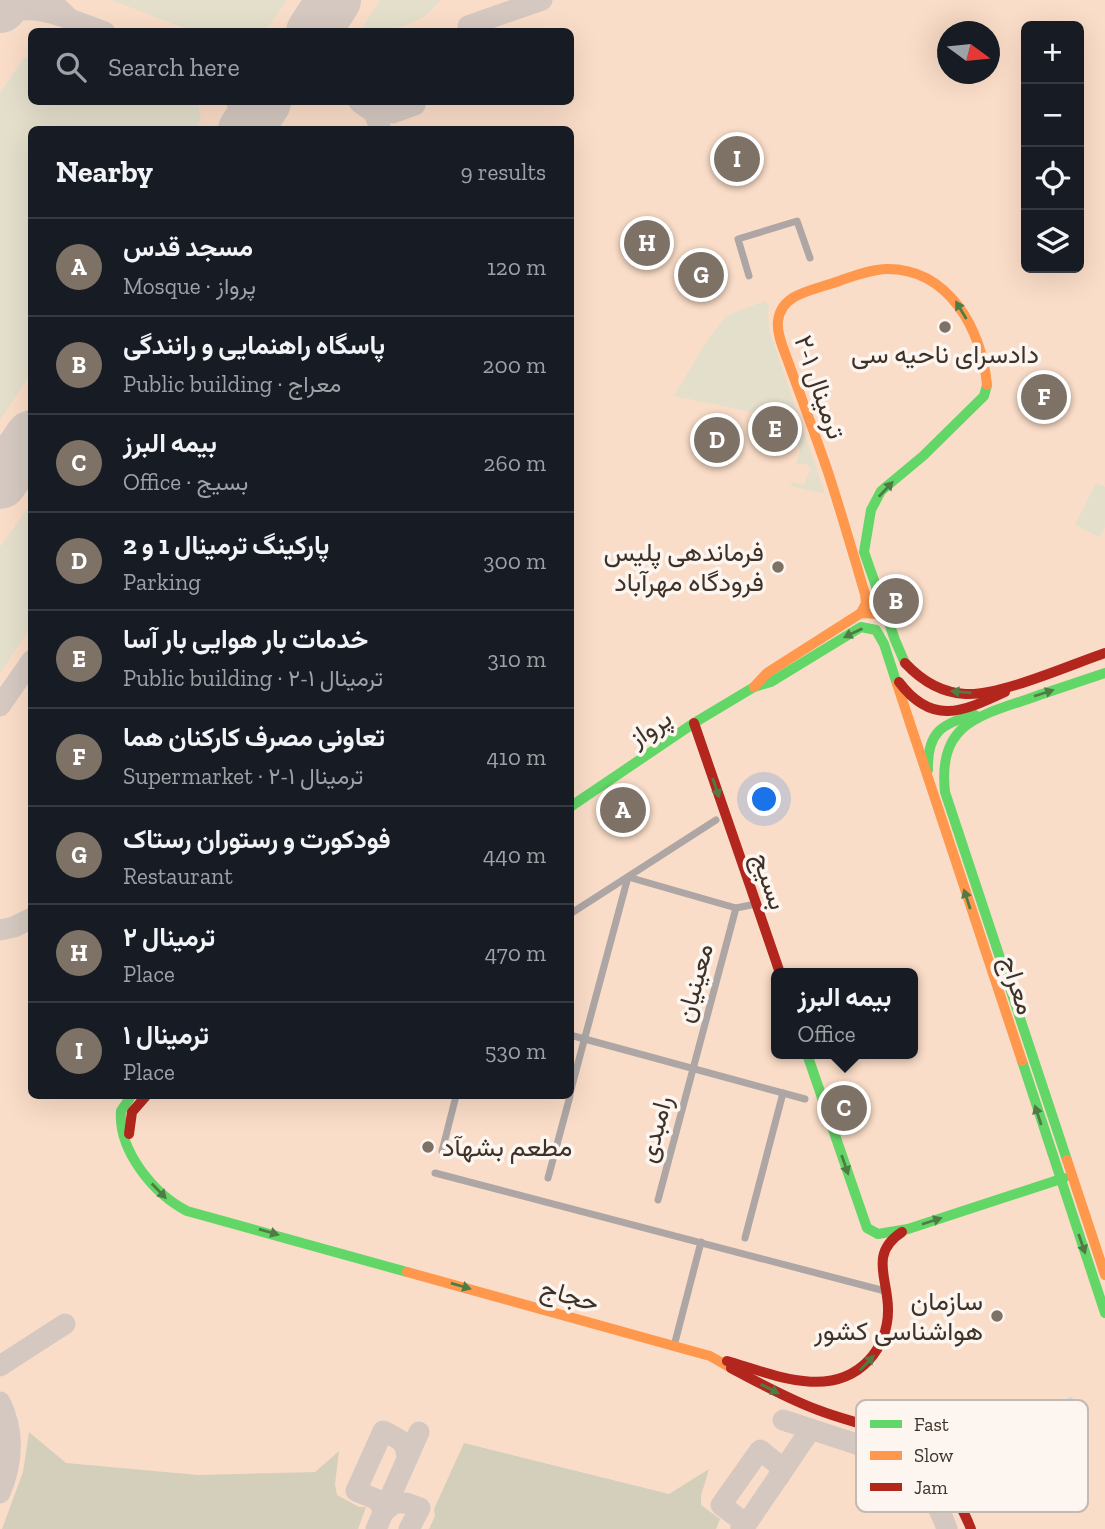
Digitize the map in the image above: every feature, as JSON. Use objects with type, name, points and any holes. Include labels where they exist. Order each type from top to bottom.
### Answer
[{"type":"main road","name":"ترمینال ۱-۲","points":[[869,271],[904,271],[937,283],[956,302],[981,350],[987,390],[923,456],[881,491],[871,510],[859,554],[783,346],[777,324],[779,311],[793,296],[869,271]]},
{"type":"main road","points":[[859,554],[868,602],[871,606],[876,606],[880,597]]},
{"type":"main road","points":[[859,554],[880,597],[906,664],[921,678],[951,692],[966,694],[997,690],[1105,653]]},
{"type":"main road","points":[[868,602],[861,613],[878,614],[888,621]]},
{"type":"main road","name":"پرواز","points":[[754,687],[767,673],[861,613]]},
{"type":"main road","name":"پرواز","points":[[574,804],[694,723],[754,687],[771,682],[861,627],[870,627],[880,634],[892,670]]},
{"type":"main road","points":[[892,670],[905,691],[919,703],[942,713],[989,700],[1051,672]]},
{"type":"main road","name":"معراج","points":[[892,670],[1105,1313]]},
{"type":"main road","points":[[933,796],[927,765],[929,745],[938,728],[947,722],[982,714],[1105,673]]},
{"type":"main road","name":"معراج","points":[[982,714],[958,731],[948,746],[943,759],[945,792],[1105,1275]]},
{"type":"main road","name":"بسیج","points":[[694,723],[778,968]]},
{"type":"main road","points":[[809,1059],[867,1228],[878,1234],[908,1228],[1072,1175]]},
{"type":"main road","points":[[128,1099],[120,1114],[130,1148]]},
{"type":"main road","points":[[130,1148],[128,1124],[143,1099]]},
{"type":"main road","name":"حجاج","points":[[130,1148],[155,1188],[173,1203],[187,1210],[710,1356],[808,1407],[856,1422]]},
{"type":"main road","points":[[710,1356],[807,1382],[834,1381],[866,1366],[881,1344],[888,1311],[883,1256],[895,1236],[908,1228]]},
{"type":"main road","name":"حجاج","points":[[964,1512],[971,1529]]},
{"type":"street","points":[[749,276],[738,239],[797,221],[810,258]]},
{"type":"street","points":[[574,911],[716,820]]},
{"type":"street","points":[[628,877],[736,908],[756,904]]},
{"type":"street","points":[[574,1079],[628,877]]},
{"type":"street","name":"معینیان","points":[[692,1069],[736,908]]},
{"type":"street","points":[[574,1036],[805,1099]]},
{"type":"street","name":"رامبدی","points":[[658,1200],[692,1069]]},
{"type":"street","points":[[745,1238],[783,1093]]},
{"type":"street","points":[[442,1151],[455,1099]]},
{"type":"street","points":[[548,1178],[569,1099]]},
{"type":"street","points":[[435,1173],[885,1291]]},
{"type":"street","points":[[674,1346],[701,1242]]},
{"type":"shaded area","points":[[0,0],[1105,0],[1105,1529],[0,1529]]},
{"type":"shaded area","points":[[111,0],[287,0],[267,28],[184,28]]},
{"type":"shaded area","points":[[380,0],[440,0],[424,16],[404,26],[362,28]]},
{"type":"shaded area","points":[[28,57],[28,105],[198,105],[201,120],[197,126],[28,126],[28,378],[0,420],[0,92],[24,58]]},
{"type":"shaded area","points":[[764,301],[769,305],[770,332],[825,494],[792,486],[790,482],[804,484],[811,469],[806,464],[796,464],[800,450],[797,442],[781,437],[787,410],[752,412],[674,396],[706,342],[726,316]]},
{"type":"shaded area","points":[[1096,483],[1105,487],[1105,527],[1100,537],[1075,525]]},
{"type":"shaded area","points":[[28,508],[28,631],[0,673],[0,547]]},
{"type":"shaded area","points":[[29,1432],[66,1463],[198,1475],[315,1472],[339,1451],[335,1484],[337,1495],[359,1507],[366,1507],[358,1529],[2,1529],[23,1472]]},
{"type":"shaded area","points":[[464,1443],[669,1494],[709,1469],[701,1505],[720,1519],[716,1529],[429,1529],[435,1516],[434,1509]]},
{"type":"taxiway","points":[[0,16],[35,10],[70,19],[50,0]]},
{"type":"taxiway","points":[[468,26],[542,0]]},
{"type":"taxiway","points":[[59,12],[94,28]]},
{"type":"taxiway","points":[[321,28],[326,13]]},
{"type":"taxiway","points":[[238,105],[238,126]]},
{"type":"taxiway","points":[[363,105],[374,113],[379,126]]},
{"type":"taxiway","points":[[374,113],[393,113],[415,105]]},
{"type":"taxiway","points":[[0,706],[28,666]]},
{"type":"taxiway","points":[[0,930],[28,920]]},
{"type":"taxiway","points":[[0,1366],[65,1324]]},
{"type":"taxiway","points":[[0,1402],[10,1436],[8,1470],[0,1493]]},
{"type":"taxiway","points":[[783,1420],[856,1444]]},
{"type":"taxiway","points":[[743,1529],[811,1429]]},
{"type":"taxiway","points":[[407,1459],[401,1441],[383,1431],[356,1491],[378,1500],[384,1512],[394,1503],[406,1503],[420,1508],[409,1529]]},
{"type":"taxiway","points":[[376,1529],[419,1432]]},
{"type":"taxiway","points":[[741,1529],[741,1520],[721,1505],[760,1450],[780,1466],[779,1477]]},
{"type":"taxiway","points":[[939,1512],[947,1529]]},
{"type":"runway","points":[[0,6],[4,0]]},
{"type":"runway","points":[[316,28],[334,0]]},
{"type":"runway","points":[[248,126],[262,105]]},
{"type":"runway","points":[[0,482],[28,443]]},
{"type":"traffic: fast","points":[[905,663],[864,552],[871,510],[881,491],[923,456],[984,396],[987,385]]},
{"type":"traffic: fast","points":[[574,804],[694,723],[754,687],[771,682],[861,627],[876,630],[884,644],[897,684]]},
{"type":"traffic: fast","points":[[1067,1160],[945,792],[944,770],[947,752],[954,738],[976,719],[1009,705],[1105,673]]},
{"type":"traffic: fast","points":[[928,770],[930,747],[938,732],[953,722],[975,715]]},
{"type":"traffic: fast","points":[[809,1059],[867,1228],[878,1234],[908,1229],[1064,1178]]},
{"type":"traffic: fast","points":[[1022,1061],[1105,1313]]},
{"type":"traffic: fast","points":[[129,1099],[121,1111],[125,1141],[132,1156],[140,1170],[162,1194],[187,1211],[407,1272]]},
{"type":"traffic: slow","points":[[861,613],[866,603],[865,594],[828,472],[780,338],[780,312],[784,305],[797,295],[858,275],[886,269],[908,271],[944,290],[958,306],[978,343],[987,385]]},
{"type":"traffic: slow","points":[[754,687],[767,673],[861,613],[878,614],[888,621]]},
{"type":"traffic: slow","points":[[897,684],[1022,1061]]},
{"type":"traffic: slow","points":[[1067,1160],[1105,1275]]},
{"type":"traffic: slow","points":[[407,1272],[710,1356],[731,1368]]},
{"type":"traffic: jam","points":[[905,663],[918,675],[940,688],[966,694],[1016,685],[1105,653]]},
{"type":"traffic: jam","points":[[899,682],[911,696],[936,710],[961,709],[1005,692]]},
{"type":"traffic: jam","points":[[694,723],[778,968]]},
{"type":"traffic: jam","points":[[129,1134],[132,1112],[143,1099]]},
{"type":"traffic: jam","points":[[727,1361],[801,1381],[837,1379],[854,1372],[869,1360],[883,1337],[888,1311],[883,1258],[892,1240],[902,1232]]},
{"type":"traffic: jam","points":[[731,1368],[796,1401],[856,1422]]},
{"type":"traffic: jam","points":[[963,1512],[971,1529]]},
{"type":"place","name":"ترمینال ۱","points":[[737,159]]},
{"type":"place","name":"ترمینال ۲","points":[[647,243]]},
{"type":"place","name":"فودکورت و رستوران رستاک","points":[[701,275]]},
{"type":"place","name":"دادسرای ناحیه سی","points":[[945,327]]},
{"type":"place","name":"تعاونی مصرف کارکنان هما","points":[[1044,397]]},
{"type":"place","name":"خدمات بار هوایی بار آسا","points":[[775,429]]},
{"type":"place","name":"پارکینگ ترمینال 1 و 2","points":[[717,440]]},
{"type":"place","name":"فرماندهی پلیس فرودگاه مهرآباد","points":[[778,567]]},
{"type":"place","name":"پاسگاه راهنمایی و رانندگی","points":[[896,601]]},
{"type":"place","name":"مسجد قدس","points":[[623,810]]},
{"type":"place","name":"بیمه البرز","points":[[844,1108]]},
{"type":"place","name":"مطعم بشهآد","points":[[428,1147]]},
{"type":"place","name":"سازمان هواشناسی کشور","points":[[997,1316]]}]
